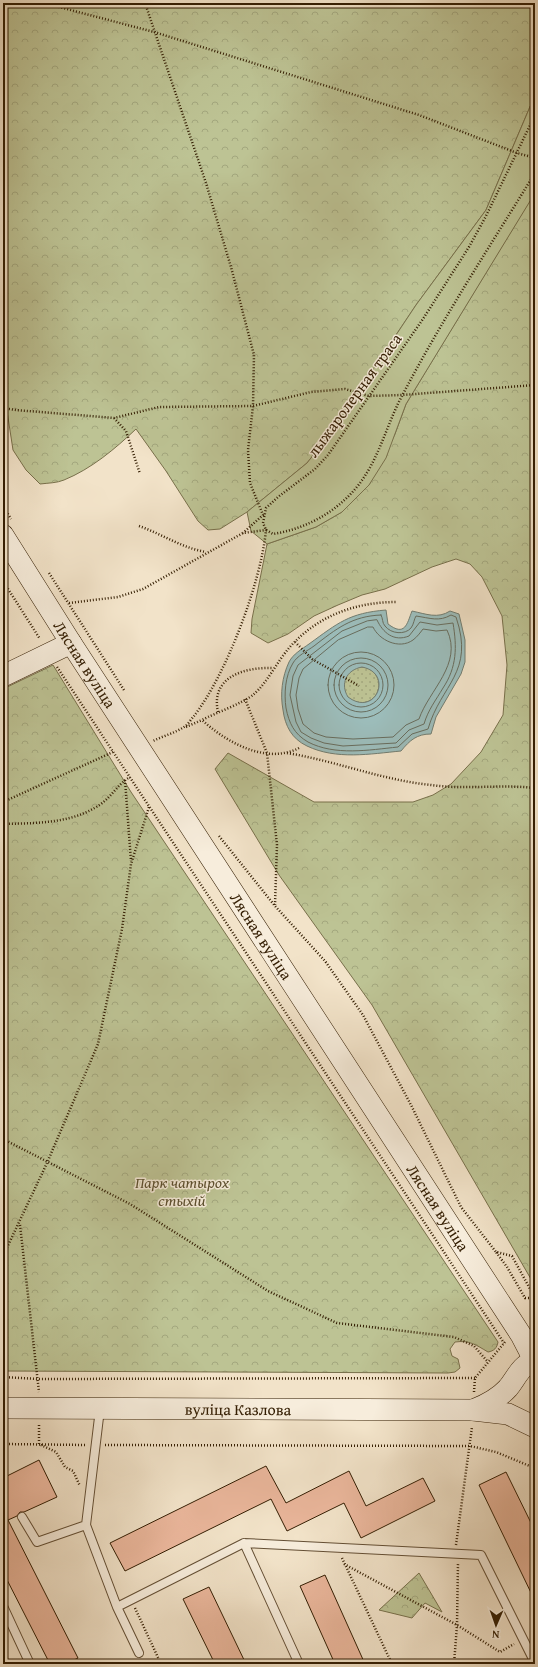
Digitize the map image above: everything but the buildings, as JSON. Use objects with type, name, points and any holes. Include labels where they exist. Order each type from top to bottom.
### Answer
[{"type":"main road","name":"Лясная вуліца","points":[[8,530],[71,643],[512,1339],[534,1360]]},
{"type":"main road","points":[[3,676],[71,643]]},
{"type":"main road","points":[[473,1410],[500,1396],[512,1383],[520,1369],[534,1360]]},
{"type":"main road","points":[[512,1383],[512,1404],[516,1413],[529,1424]]},
{"type":"main road","name":"вуліца Казлова","points":[[3,1408],[473,1410],[504,1413],[529,1424]]},
{"type":"lane","points":[[100,1408],[86,1525],[118,1607],[139,1653]]},
{"type":"lane","points":[[22,1517],[37,1542],[86,1525]]},
{"type":"lane","points":[[118,1607],[244,1543],[481,1555],[535,1663]]},
{"type":"lane","points":[[244,1543],[299,1664]]},
{"type":"lane","points":[[3,1606],[30,1664]]},
{"type":"path","points":[[44,3],[154,32],[419,115],[517,153],[535,158]]},
{"type":"path","points":[[146,3],[154,32],[206,183],[231,267],[254,355],[253,406],[248,450],[250,483],[263,515],[263,523],[266,530],[252,591],[236,636],[204,703],[185,727]]},
{"type":"path","name":"лыжаролерная траса","points":[[243,533],[263,515],[266,508],[315,469],[328,455],[423,319],[468,247],[535,116]]},
{"type":"path","points":[[531,124],[535,130]]},
{"type":"path","name":"лыжаролерная траса","points":[[243,533],[266,530],[273,534],[299,528],[331,511],[343,501],[367,473],[402,396],[428,347],[535,173]]},
{"type":"path","points":[[3,408],[114,418],[159,407],[253,406],[311,392],[345,389],[369,396],[402,396],[535,385]]},
{"type":"path","points":[[114,418],[126,430],[140,474]]},
{"type":"path","points":[[3,506],[8,530]]},
{"type":"path","points":[[140,526],[158,533],[182,546],[206,552]]},
{"type":"path","points":[[68,604],[118,597],[143,589],[206,552],[243,533]]},
{"type":"path","points":[[47,570],[124,691]]},
{"type":"path","points":[[3,581],[39,639]]},
{"type":"path","points":[[153,741],[202,720],[254,694],[295,642],[305,631],[317,622],[345,610],[379,602],[397,602]]},
{"type":"path","points":[[295,642],[312,659],[359,686]]},
{"type":"path","points":[[54,663],[149,806],[512,1339]]},
{"type":"path","points":[[218,712],[219,694],[228,679],[240,671],[256,668],[274,668]]},
{"type":"path","points":[[245,699],[267,754],[277,845],[275,906]]},
{"type":"path","points":[[202,720],[227,740],[267,754],[285,753],[312,757],[367,774],[432,786],[535,788]]},
{"type":"path","points":[[149,735],[157,747]]},
{"type":"path","points":[[285,753],[299,748]]},
{"type":"path","points":[[3,802],[113,752]]},
{"type":"path","points":[[3,824],[50,822],[82,813],[100,804],[130,777]]},
{"type":"path","points":[[125,780],[132,864]]},
{"type":"path","points":[[3,1256],[20,1224],[98,1044],[122,929],[132,864],[149,806]]},
{"type":"path","points":[[217,834],[275,906],[325,961],[363,1015],[411,1105],[461,1207],[507,1267],[525,1298],[535,1298],[512,1256],[496,1252]]},
{"type":"path","points":[[3,1139],[47,1163],[130,1204],[268,1291],[337,1323],[454,1337],[474,1346],[488,1362]]},
{"type":"path","points":[[20,1224],[39,1380],[40,1408],[38,1444]]},
{"type":"path","points":[[3,1376],[9,1378],[39,1380],[475,1378]]},
{"type":"path","points":[[3,1444],[470,1446],[496,1452],[534,1466],[535,1470]]},
{"type":"path","points":[[38,1444],[56,1452],[65,1467],[73,1471],[82,1490]]},
{"type":"path","points":[[339,1548],[344,1564],[392,1664]]},
{"type":"path","points":[[344,1564],[457,1625],[500,1652],[523,1639]]},
{"type":"path","points":[[132,1600],[162,1664]]},
{"type":"green space","points":[[3,3],[535,3],[535,95],[486,210],[416,305],[330,434],[307,463],[247,512],[220,529],[208,530],[198,521],[166,471],[136,429],[120,444],[84,470],[64,480],[55,482],[40,484],[26,470],[13,450],[7,411],[3,407]]},
{"type":"green space","points":[[535,95],[535,193],[406,404],[386,458],[369,485],[342,512],[316,527],[267,544],[251,531],[247,512],[307,463],[330,434],[416,305],[486,210]]},
{"type":"green space","points":[[535,192],[535,1286],[372,1005],[279,875],[215,769],[228,753],[314,802],[413,802],[433,795],[451,784],[481,752],[503,715],[507,665],[502,616],[482,577],[470,564],[456,559],[432,567],[385,589],[362,595],[338,605],[314,616],[288,634],[268,643],[251,633],[252,619],[267,544],[316,527],[342,512],[369,485],[395,434],[406,404]]},
{"type":"green space","name":"Парк чатырох стыхій","points":[[53,665],[131,792],[498,1342],[494,1350],[488,1352],[469,1342],[455,1342],[450,1349],[452,1356],[458,1359],[460,1368],[455,1372],[448,1373],[3,1371],[3,689]]},
{"type":"green space","points":[[361,667],[371,670],[376,675],[379,685],[376,695],[371,700],[361,703],[351,700],[346,695],[343,685],[346,675],[351,670]]},
{"type":"green space","points":[[419,1573],[442,1612],[425,1603],[412,1618],[379,1610]]},
{"type":"water","points":[[386,610],[388,624],[398,629],[402,629],[407,624],[412,611],[432,615],[441,615],[450,611],[459,614],[465,640],[465,662],[461,674],[436,717],[431,734],[414,738],[401,751],[341,755],[307,746],[293,736],[285,721],[282,704],[282,686],[289,662],[298,652],[344,620],[373,611]],"holes":[[[362,667],[372,671],[377,677],[379,685],[378,692],[373,698],[366,702],[358,702],[348,697],[345,687],[348,674]]]}]
